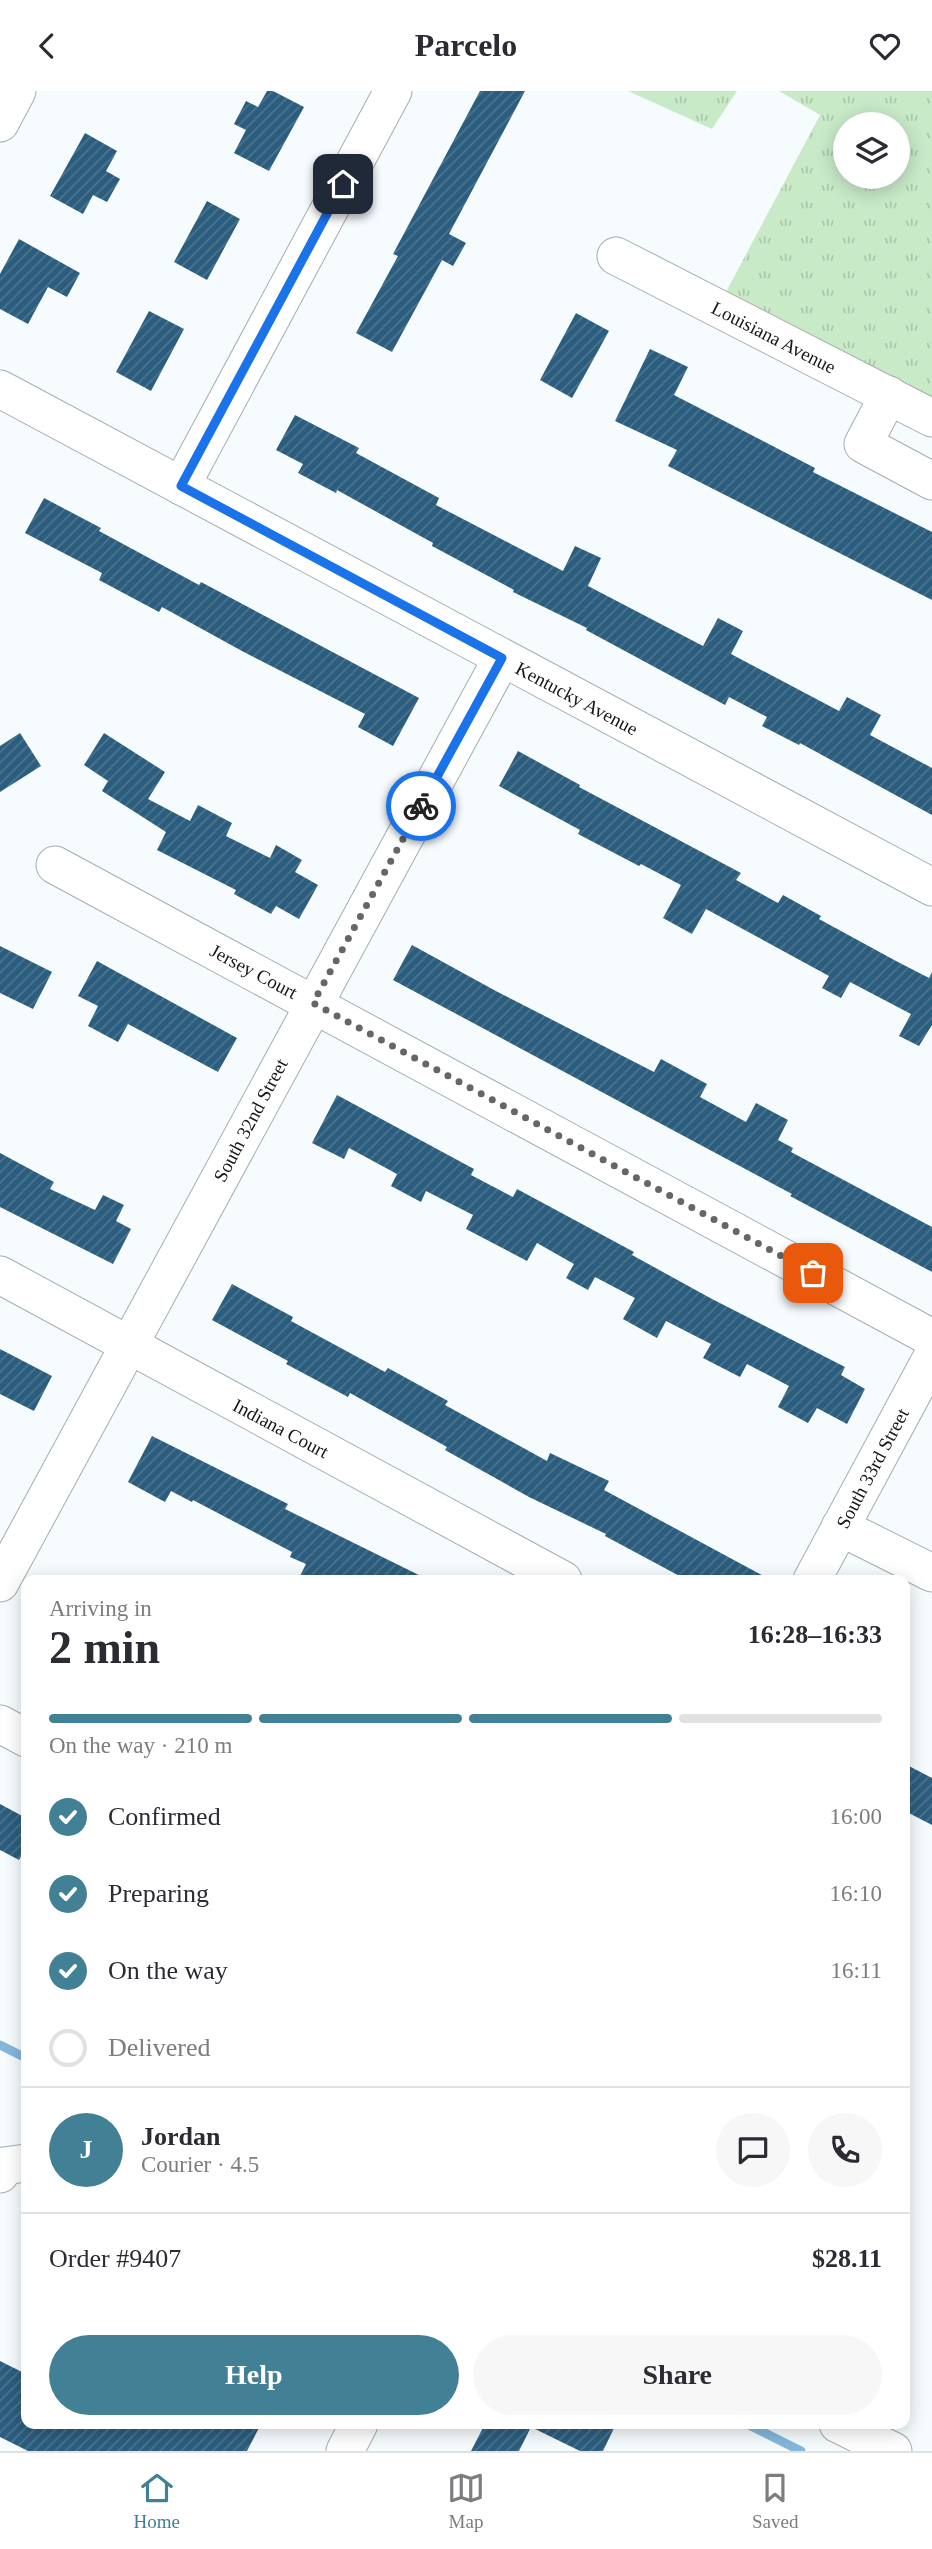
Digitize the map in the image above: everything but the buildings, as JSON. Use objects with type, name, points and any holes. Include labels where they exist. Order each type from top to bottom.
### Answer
[{"type":"street","points":[[0,123],[17,91]]},
{"type":"street","points":[[181,486],[393,91]]},
{"type":"street","name":"Louisiana Avenue","points":[[616,256],[932,418]]},
{"type":"street","name":"Kentucky Avenue","points":[[0,389],[932,887]]},
{"type":"street","points":[[888,395],[863,444],[932,481]]},
{"type":"street","name":"South 32nd Street","points":[[0,1583],[502,658]]},
{"type":"street","name":"Jersey Court","points":[[55,865],[932,1338]]},
{"type":"street","name":"Indiana Court","points":[[0,1275],[554,1575]]},
{"type":"street","name":"South 33rd Street","points":[[815,1575],[932,1357]]},
{"type":"street","points":[[840,1527],[932,1573]]},
{"type":"street","points":[[0,1724],[21,1735]]},
{"type":"street","points":[[0,2174],[4,2166],[21,2164]]},
{"type":"street","points":[[848,2429],[892,2451]]},
{"type":"green space","points":[[628,91],[737,91],[712,129]]},
{"type":"green space","points":[[779,91],[932,91],[932,399],[725,294],[820,115]]},
{"type":"waterway","points":[[0,2045],[21,2056]]},
{"type":"waterway","points":[[757,2429],[801,2451]]},
{"type":"way so far","points":[[421,806],[313,1003],[813,1273]]},
{"type":"route","points":[[343,184],[181,486],[502,658],[421,806]]}]
